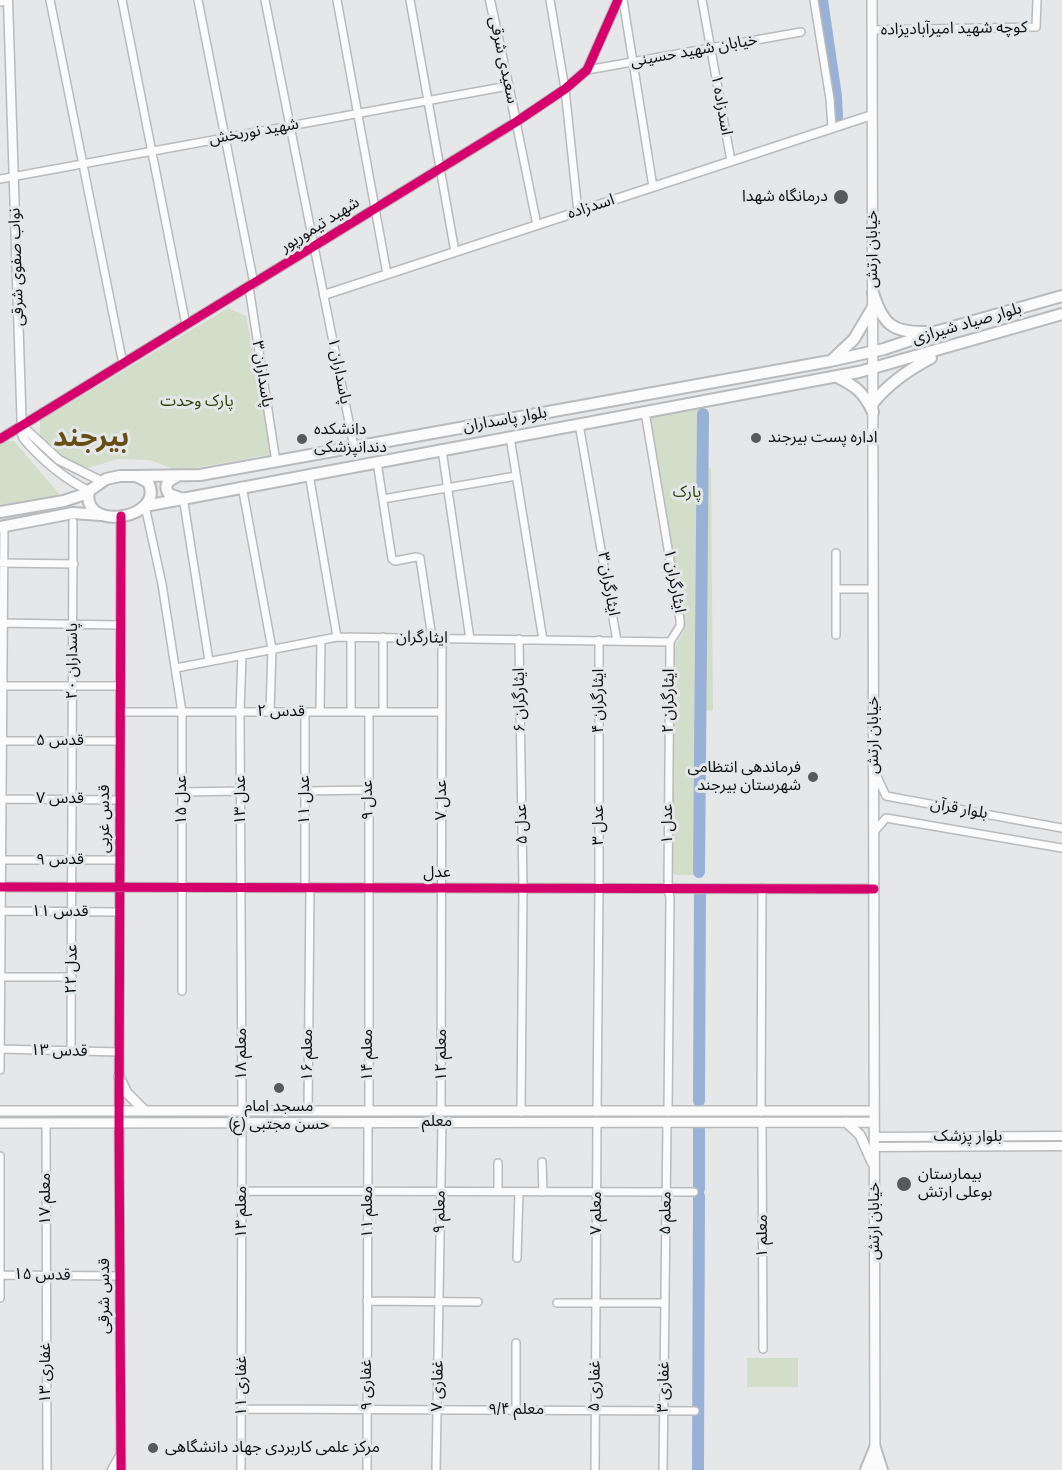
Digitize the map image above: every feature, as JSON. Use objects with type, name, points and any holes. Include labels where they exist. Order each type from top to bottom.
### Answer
[{"type":"main road","points":[[0,1],[8,0]]},
{"type":"main road","name":"خیابان ارتش","points":[[872,0],[875,1470]]},
{"type":"main road","points":[[873,293],[884,320],[892,327],[910,332],[935,332]]},
{"type":"main road","name":"بلوار صیاد شیرازی","points":[[873,352],[1062,296]]},
{"type":"main road","points":[[830,361],[854,339],[873,307]]},
{"type":"main road","name":"بلوار صیاد شیرازی","points":[[873,369],[1062,314]]},
{"type":"main road","points":[[837,377],[854,386],[873,408],[884,390],[909,369],[957,345]]},
{"type":"main road","name":"بلوار پاسداران","points":[[136,476],[200,476],[873,352]]},
{"type":"main road","name":"بلوار پاسداران","points":[[146,506],[181,497],[873,369]]},
{"type":"main road","points":[[0,512],[64,501],[88,492],[101,481],[112,477],[136,476],[148,482],[152,489],[150,502],[131,514],[120,516],[73,513],[2,526]]},
{"type":"main road","points":[[176,477],[169,480],[166,490],[168,494],[181,497]]},
{"type":"main road","points":[[88,492],[88,505],[97,513],[104,515]]},
{"type":"main road","points":[[119,1077],[127,1093],[145,1111]]},
{"type":"main road","name":"معلم","points":[[0,1111],[521,1112],[667,1122],[762,1117],[874,1117]]},
{"type":"main road","name":"معلم","points":[[0,1123],[442,1122],[597,1117],[668,1112],[846,1122],[874,1117]]},
{"type":"main road","points":[[846,1122],[861,1135],[874,1170]]},
{"type":"main road","points":[[866,1470],[875,1448]]},
{"type":"main road","points":[[875,1448],[882,1470]]},
{"type":"street","name":"نواب صفوی شرقی","points":[[8,0],[22,426]]},
{"type":"street","points":[[50,0],[123,364]]},
{"type":"street","points":[[122,0],[186,325]]},
{"type":"street","name":"پاسداران ۳","points":[[198,0],[238,204],[276,462]]},
{"type":"street","name":"پاسداران ۱","points":[[265,0],[354,447]]},
{"type":"street","points":[[337,0],[387,274]]},
{"type":"street","name":"سعیدی شرقی","points":[[490,0],[537,225]]},
{"type":"street","points":[[550,0],[565,89],[578,212]]},
{"type":"street","name":"شهید تیمورپور","points":[[0,439],[516,122],[565,89],[587,70],[618,0]]},
{"type":"street","points":[[623,0],[653,187]]},
{"type":"street","name":"اسدزاده ۱","points":[[702,0],[731,161]]},
{"type":"street","points":[[814,0],[830,99],[832,128]]},
{"type":"street","name":"کوچه شهید امیرآبادیزاده","points":[[872,30],[1036,27],[1037,0]]},
{"type":"street","points":[[410,4],[454,252]]},
{"type":"street","name":"خیابان شهید حسینی","points":[[587,70],[801,32]]},
{"type":"street","name":"شهید نوربخش","points":[[0,179],[508,86]]},
{"type":"street","name":"اسدزاده","points":[[324,295],[872,115]]},
{"type":"street","name":"ایثارگران ۱","points":[[645,412],[680,620],[680,626],[670,642]]},
{"type":"street","name":"ایثارگران ۳","points":[[579,424],[617,641]]},
{"type":"street","points":[[22,426],[59,460],[101,481]]},
{"type":"street","points":[[22,426],[24,439],[36,453],[70,482],[88,492]]},
{"type":"street","points":[[510,437],[543,640]]},
{"type":"street","points":[[442,450],[470,639]]},
{"type":"street","points":[[377,462],[393,560],[420,558],[432,638]]},
{"type":"street","points":[[309,474],[337,637]]},
{"type":"street","points":[[383,499],[516,476]]},
{"type":"street","points":[[242,486],[272,649],[270,712]]},
{"type":"street","points":[[181,497],[209,661]]},
{"type":"street","name":"عدل ۱۵","points":[[146,506],[162,584],[182,712],[182,991]]},
{"type":"street","name":"قدس غربی","points":[[119,1123],[120,516]]},
{"type":"street","name":"پاسداران ۲۰","points":[[73,522],[73,860]]},
{"type":"street","points":[[0,1070],[2,526]]},
{"type":"street","points":[[836,553],[836,635]]},
{"type":"street","points":[[2,563],[74,564]]},
{"type":"street","points":[[836,590],[873,589]]},
{"type":"street","points":[[2,623],[120,625]]},
{"type":"street","name":"ایثارگران","points":[[176,668],[337,637],[670,642]]},
{"type":"street","points":[[351,637],[351,712]]},
{"type":"street","points":[[383,637],[383,712]]},
{"type":"street","name":"عدل ۷","points":[[442,638],[442,998]]},
{"type":"street","name":"ایثارگران ۶","points":[[519,639],[521,760]]},
{"type":"street","points":[[320,712],[321,640]]},
{"type":"street","name":"ایثارگران ۴","points":[[599,640],[599,762]]},
{"type":"street","name":"ایثارگران ۲","points":[[668,761],[670,642]]},
{"type":"street","name":"عدل ۱۳","points":[[242,655],[240,712],[242,998]]},
{"type":"street","points":[[2,686],[120,686]]},
{"type":"street","name":"قدس ۲","points":[[120,712],[442,712]]},
{"type":"street","name":"عدل ۱۱","points":[[305,712],[309,998]]},
{"type":"street","name":"عدل ۹","points":[[368,998],[369,712]]},
{"type":"street","name":"قدس ۵","points":[[1,741],[120,741]]},
{"type":"street","name":"عدل ۵","points":[[521,760],[523,888],[521,1112]]},
{"type":"street","name":"عدل ۱","points":[[668,761],[668,888],[670,898],[668,1112]]},
{"type":"street","name":"عدل ۳","points":[[598,998],[599,762]]},
{"type":"street","name":"بلوار قرآن","points":[[874,768],[886,796],[1062,828]]},
{"type":"street","points":[[305,791],[368,790]]},
{"type":"street","points":[[182,792],[241,791]]},
{"type":"street","name":"قدس ۷","points":[[1,799],[120,800]]},
{"type":"street","name":"بلوار قرآن","points":[[874,832],[886,818],[1062,848]]},
{"type":"street","name":"قدس ۹","points":[[1,860],[119,860]]},
{"type":"street","name":"عدل ۲۲","points":[[71,1051],[73,860]]},
{"type":"street","name":"عدل","points":[[1,887],[874,889]]},
{"type":"street","name":"معلم ۱","points":[[762,888],[763,1349]]},
{"type":"street","name":"قدس ۱۱","points":[[0,911],[119,912]]},
{"type":"street","points":[[0,977],[72,977]]},
{"type":"street","name":"معلم ۱۸","points":[[242,998],[242,1111]]},
{"type":"street","name":"معلم ۱۶‌","points":[[308,1112],[309,998]]},
{"type":"street","name":"معلم ۱۴","points":[[368,998],[369,1112]]},
{"type":"street","name":"معلم ۱۲","points":[[441,1112],[442,998]]},
{"type":"street","name":"معلم ۷","points":[[596,1303],[598,998]]},
{"type":"street","name":"قدس ۱۳","points":[[0,1050],[119,1052]]},
{"type":"street","name":"معلم ۱۳","points":[[242,1122],[242,1302]]},
{"type":"street","name":"معلم ۱۱","points":[[367,1301],[368,1122]]},
{"type":"street","name":"معلم ۹","points":[[439,1302],[442,1122]]},
{"type":"street","name":"معلم ۵","points":[[664,1303],[667,1122]]},
{"type":"street","name":"معلم ۱۷","points":[[46,1123],[46,1276]]},
{"type":"street","name":"قدس شرقی","points":[[119,1123],[121,1470]]},
{"type":"street","name":"بلوار پزشک","points":[[875,1142],[1062,1136]]},
{"type":"street","name":"بلوار پزشک","points":[[875,1142],[1062,1146]]},
{"type":"street","points":[[0,1156],[0,1298]]},
{"type":"street","points":[[542,1162],[543,1192]]},
{"type":"street","points":[[498,1163],[498,1192]]},
{"type":"street","points":[[242,1191],[694,1192]]},
{"type":"street","points":[[517,1258],[519,1192]]},
{"type":"street","name":"قدس ۱۵","points":[[0,1275],[120,1276]]},
{"type":"street","name":"غفاری ۱۳","points":[[46,1276],[47,1470]]},
{"type":"street","points":[[367,1301],[478,1302]]},
{"type":"street","name":"غفاری ۹","points":[[367,1301],[367,1470]]},
{"type":"street","name":"غفاری ۱۱","points":[[242,1302],[242,1470]]},
{"type":"street","name":"غفاری ۷","points":[[436,1470],[439,1302]]},
{"type":"street","points":[[557,1303],[664,1303]]},
{"type":"street","name":"غفاری ۵","points":[[595,1470],[596,1303]]},
{"type":"street","name":"غفاری ۳","points":[[663,1470],[664,1303]]},
{"type":"street","points":[[516,1343],[516,1410]]},
{"type":"street","name":"معلم ۹/۴","points":[[242,1409],[695,1411]]},
{"type":"street","points":[[112,1470],[119,1459],[121,1450]]},
{"type":"street","points":[[121,1450],[128,1470]]},
{"type":"green space","name":"پارک وحدت","points":[[228,308],[246,316],[272,454],[179,471],[149,460],[118,459],[88,468],[59,457],[43,442],[40,436],[40,421]]},
{"type":"green space","name":"پارک","points":[[698,407],[698,468],[711,468],[713,710],[705,711],[701,875],[675,875],[672,871],[673,649],[684,631],[650,417]]},
{"type":"green space","points":[[14,441],[60,495],[0,506],[0,443]]},
{"type":"green space","points":[[747,1358],[798,1358],[798,1387],[747,1387]]},
{"type":"waterway","points":[[822,0],[837,117]]},
{"type":"waterway","points":[[699,872],[703,414]]},
{"type":"waterway","points":[[699,1101],[700,892]]},
{"type":"waterway","points":[[699,1128],[699,1189]]},
{"type":"waterway","points":[[698,1470],[699,1196]]},
{"type":"cycle path","points":[[0,439],[516,122],[565,89],[587,70],[618,0]]},
{"type":"cycle path","points":[[121,516],[119,1123],[121,1470]]},
{"type":"cycle path","points":[[0,887],[874,889]]},
{"type":"place","name":"درمانگاه شهدا","points":[[841,197]]},
{"type":"place","name":"اداره پست بیرجند","points":[[756,438]]},
{"type":"place","name":"دانشکده دندانپزشکی","points":[[302,439]]},
{"type":"place","name":"فرماندهی انتظامی شهرستان بیرجند","points":[[813,777]]},
{"type":"place","name":"مسجد امام حسن مجتبی (ع)","points":[[279,1088]]},
{"type":"place","name":"بیمارستان بوعلی ارتش","points":[[904,1184]]},
{"type":"place","name":"مرکز علمی کاربردی جهاد دانشگاهی","points":[[153,1448]]},
{"type":"district","name":"بیرجند","points":[[91,438]]}]
